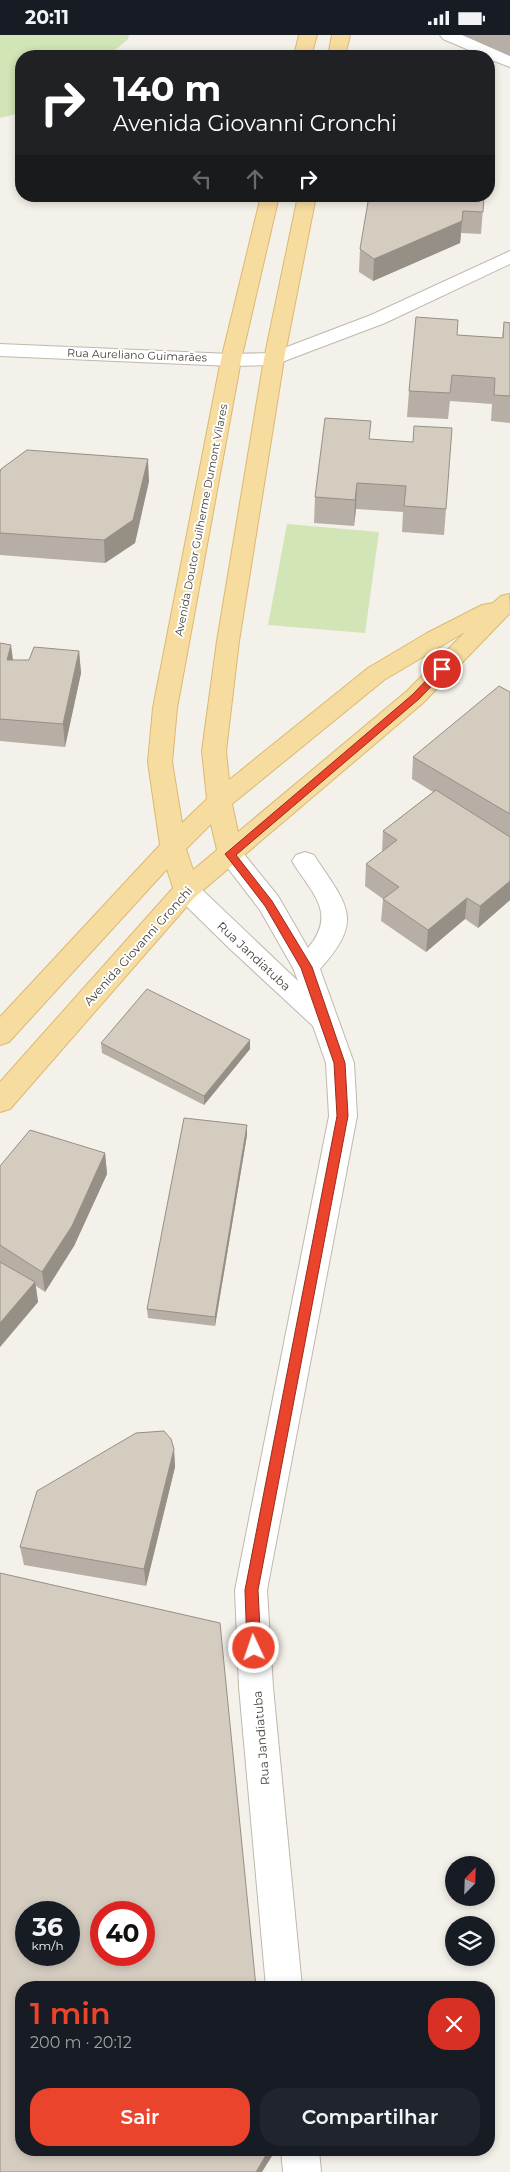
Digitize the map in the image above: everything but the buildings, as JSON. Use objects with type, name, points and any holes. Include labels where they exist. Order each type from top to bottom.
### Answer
[{"type":"main road","points":[[304,50],[308,35]]},
{"type":"main road","points":[[338,50],[341,35]]},
{"type":"main road","name":"Avenida Doutor Guilherme Dumont Vilares","points":[[186,890],[173,847],[160,762],[165,707],[231,359],[269,202]]},
{"type":"main road","points":[[230,854],[218,801],[215,742],[230,631],[274,359],[306,202]]},
{"type":"main road","name":"Avenida Giovanni Gronchi","points":[[0,1035],[173,847],[218,801],[376,674],[435,639],[510,601]]},
{"type":"main road","name":"Avenida Giovanni Gronchi","points":[[0,1101],[186,890],[415,697],[510,601]]},
{"type":"street","points":[[449,35],[483,50]]},
{"type":"street","points":[[495,55],[510,62]]},
{"type":"street","points":[[274,359],[378,319],[510,257]]},
{"type":"street","points":[[491,267],[510,280]]},
{"type":"street","name":"Rua Aureliano Guimarães","points":[[0,349],[231,359],[274,359]]},
{"type":"street","name":"Rua Jandiatuba","points":[[230,854],[269,903],[306,967],[323,1020],[340,1063],[343,1116],[252,1590],[256,1687],[283,1981]]},
{"type":"street","points":[[305,861],[332,906],[336,924],[330,939],[306,967]]},
{"type":"street","name":"Rua Jandiatuba","points":[[186,890],[323,1020]]},
{"type":"green space","points":[[0,35],[129,35],[128,39],[115,50],[15,50],[15,114],[0,118]]},
{"type":"green space","points":[[287,524],[379,532],[365,633],[268,625]]},
{"type":"route","points":[[254,1648],[252,1590],[343,1116],[340,1063],[323,1020],[306,967],[269,903],[230,854],[415,697],[442,669]]}]
